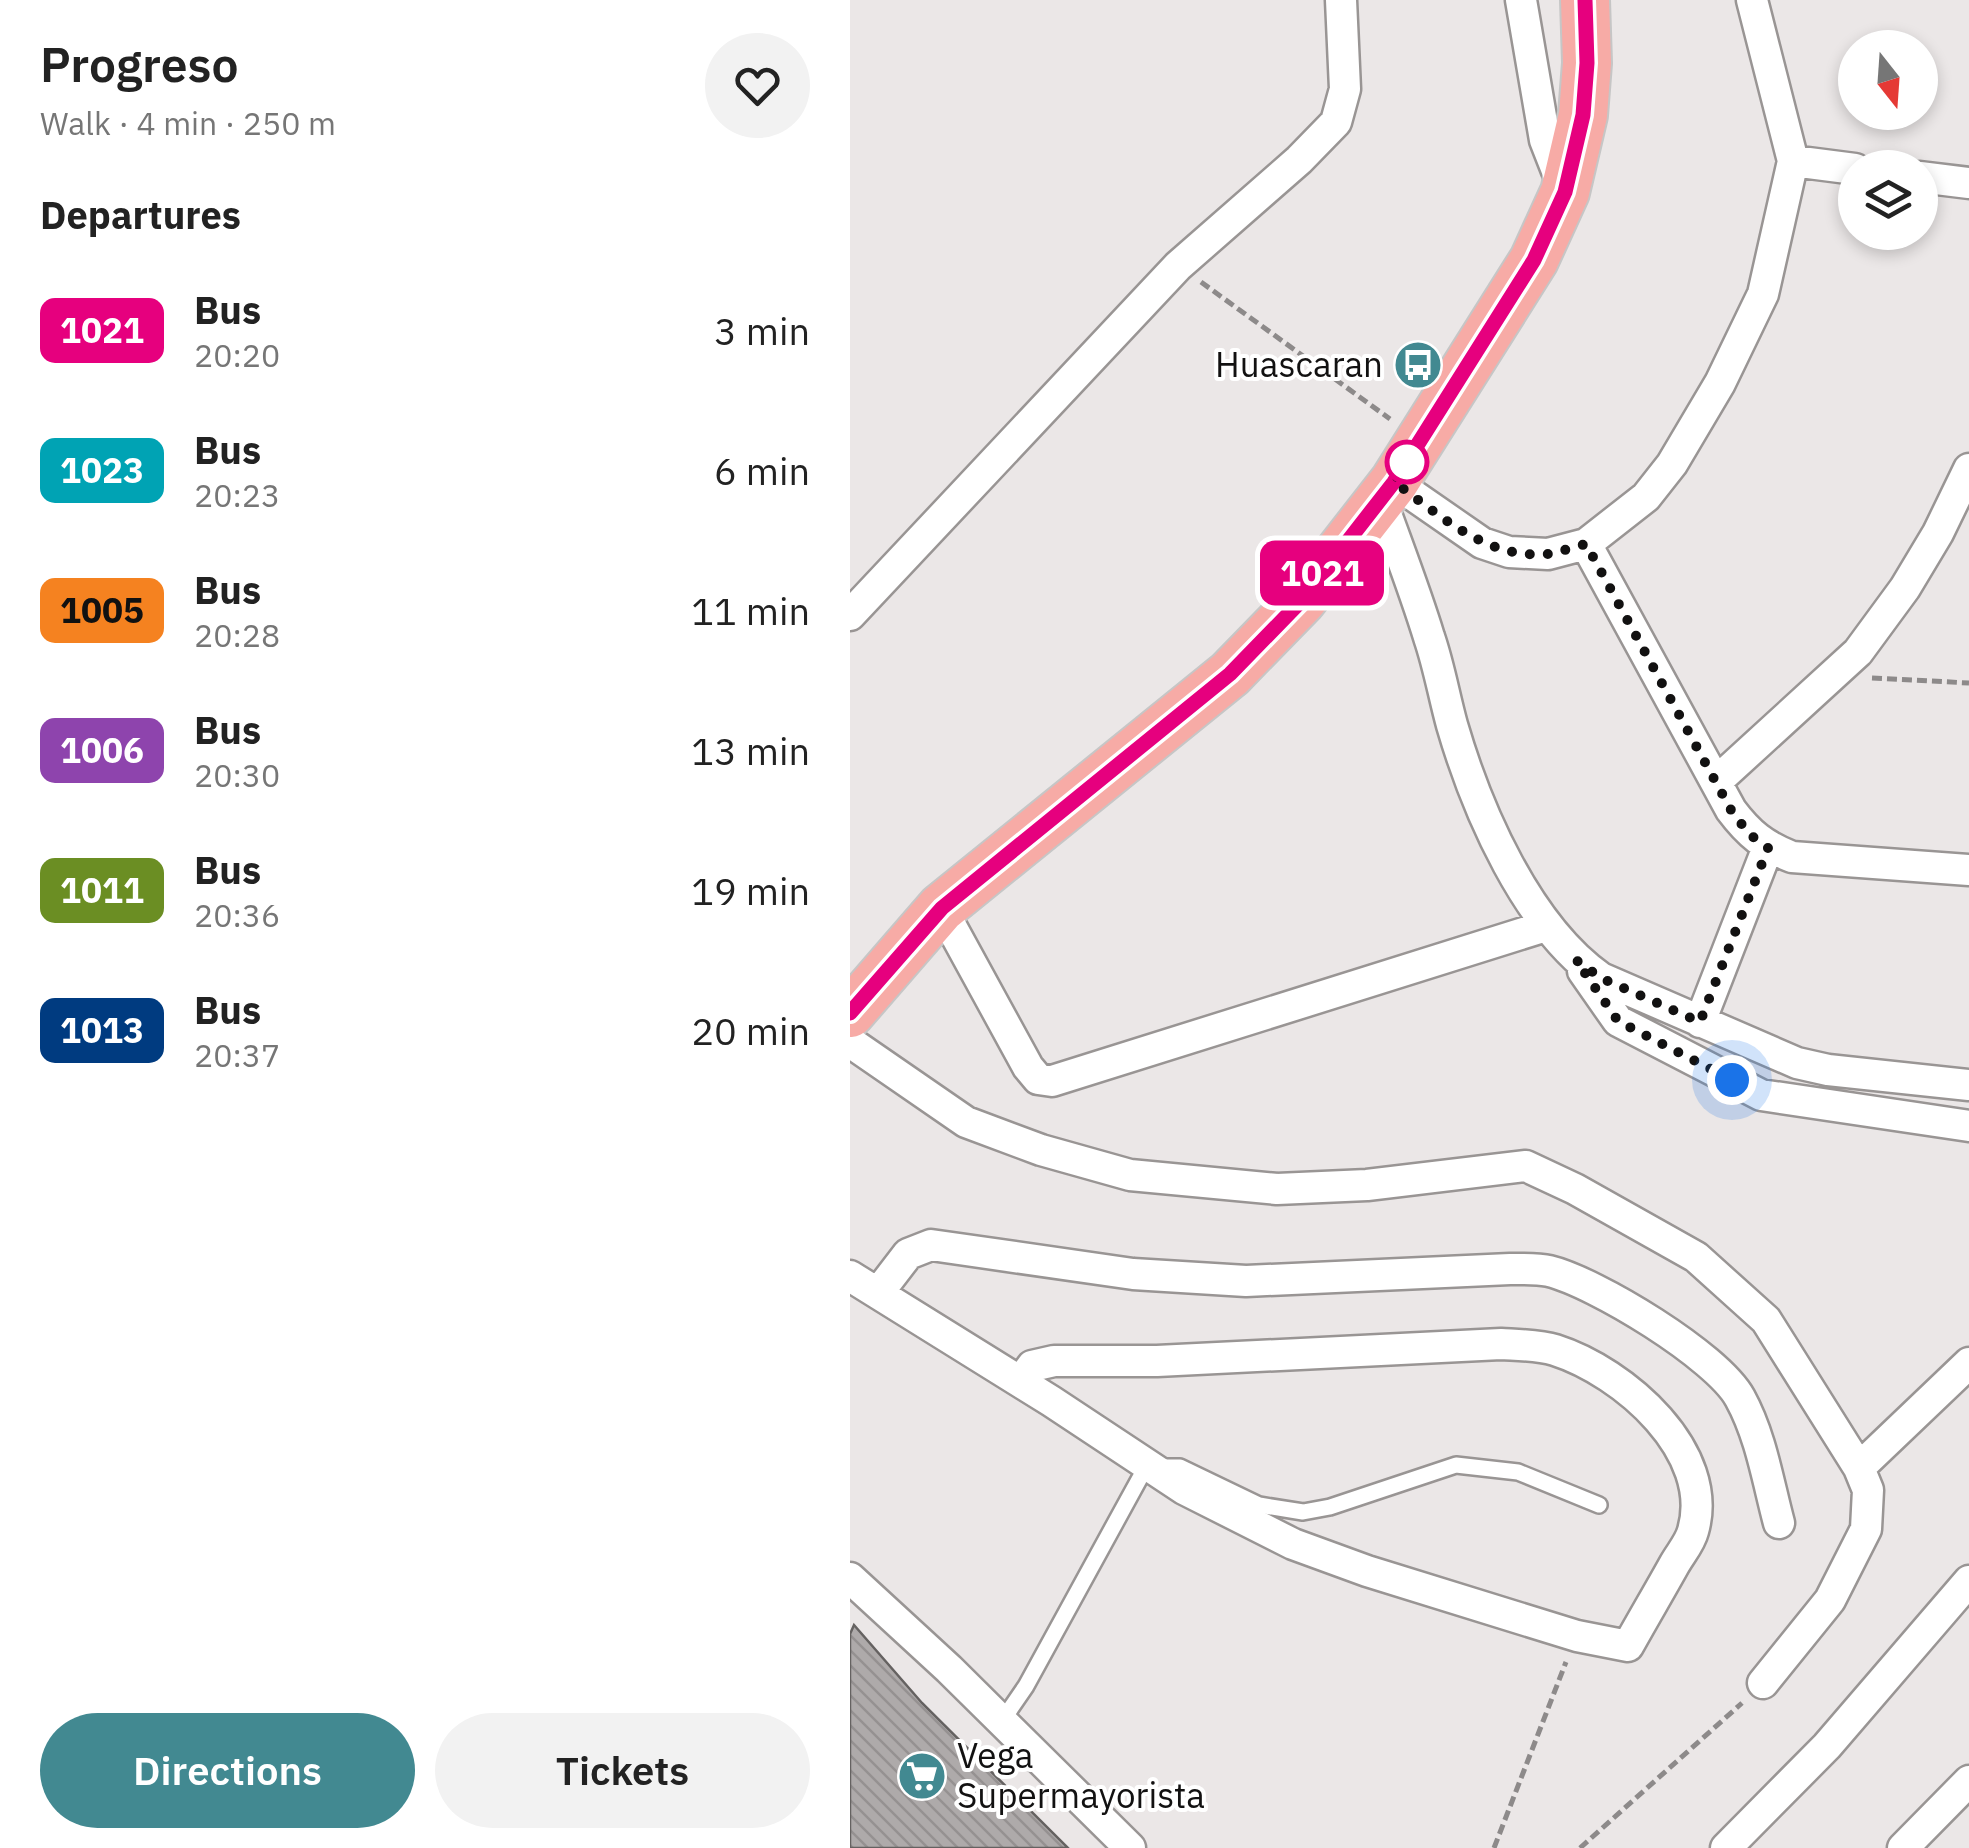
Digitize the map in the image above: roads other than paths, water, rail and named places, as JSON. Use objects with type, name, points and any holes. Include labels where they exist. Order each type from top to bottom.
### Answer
[{"type":"highway","points":[[850,1013],[942,908],[1230,674],[1302,600],[1387,491],[1534,260],[1565,192],[1583,115],[1587,63],[1585,0]]},
{"type":"street","points":[[850,615],[1178,266],[1299,160],[1336,122],[1345,89],[1340,0]]},
{"type":"street","points":[[1520,0],[1545,140],[1565,192]]},
{"type":"street","points":[[1387,491],[1482,543],[1509,552],[1548,554],[1586,544],[1646,497],[1680,452],[1720,383],[1763,294],[1793,161],[1752,0]]},
{"type":"street","points":[[1793,161],[1838,167]]},
{"type":"street","points":[[1938,179],[1969,183]]},
{"type":"street","points":[[1717,781],[1858,652],[1906,588],[1969,469]]},
{"type":"street","points":[[1387,491],[1453,727],[1486,818],[1546,926],[1576,960],[1618,1021],[1761,1095],[1969,1126]]},
{"type":"street","points":[[1586,544],[1731,810],[1749,834],[1792,858],[1969,870]]},
{"type":"street","points":[[1700,1022],[1768,848]]},
{"type":"street","points":[[942,908],[1028,1067],[1038,1079],[1052,1081],[1546,926]]},
{"type":"street","points":[[1576,960],[1601,978],[1797,1063],[1828,1070],[1969,1085]]},
{"type":"street","points":[[850,1042],[966,1122],[1042,1150],[1130,1175],[1277,1190],[1367,1185],[1526,1166],[1696,1257],[1766,1320],[1859,1468],[1868,1490],[1866,1529],[1830,1600],[1763,1683]]},
{"type":"street","points":[[878,1293],[908,1254],[931,1245],[1133,1274],[1246,1281],[1547,1270],[1585,1284],[1652,1324],[1701,1356],[1738,1394],[1755,1433],[1779,1523]]},
{"type":"street","points":[[850,1276],[1184,1489],[1292,1544],[1577,1636],[1628,1646],[1693,1532],[1697,1487],[1682,1452],[1640,1401],[1598,1372],[1555,1350],[1502,1344],[1157,1361],[1054,1360],[1032,1366],[1021,1382]]},
{"type":"street","points":[[1859,1468],[1969,1363]]},
{"type":"street","points":[[850,1578],[1130,1848]]},
{"type":"street","points":[[1726,1848],[1827,1746],[1969,1581]]},
{"type":"street","points":[[1903,1848],[1969,1781]]},
{"type":"lane","points":[[1002,1721],[1154,1469],[1180,1467],[1259,1505],[1303,1512],[1330,1507],[1456,1465],[1518,1472],[1599,1505]]},
{"type":"place","name":"Huascaran","points":[[1418,365]]},
{"type":"place","name":"Vega Supermayorista","points":[[922,1776]]}]
